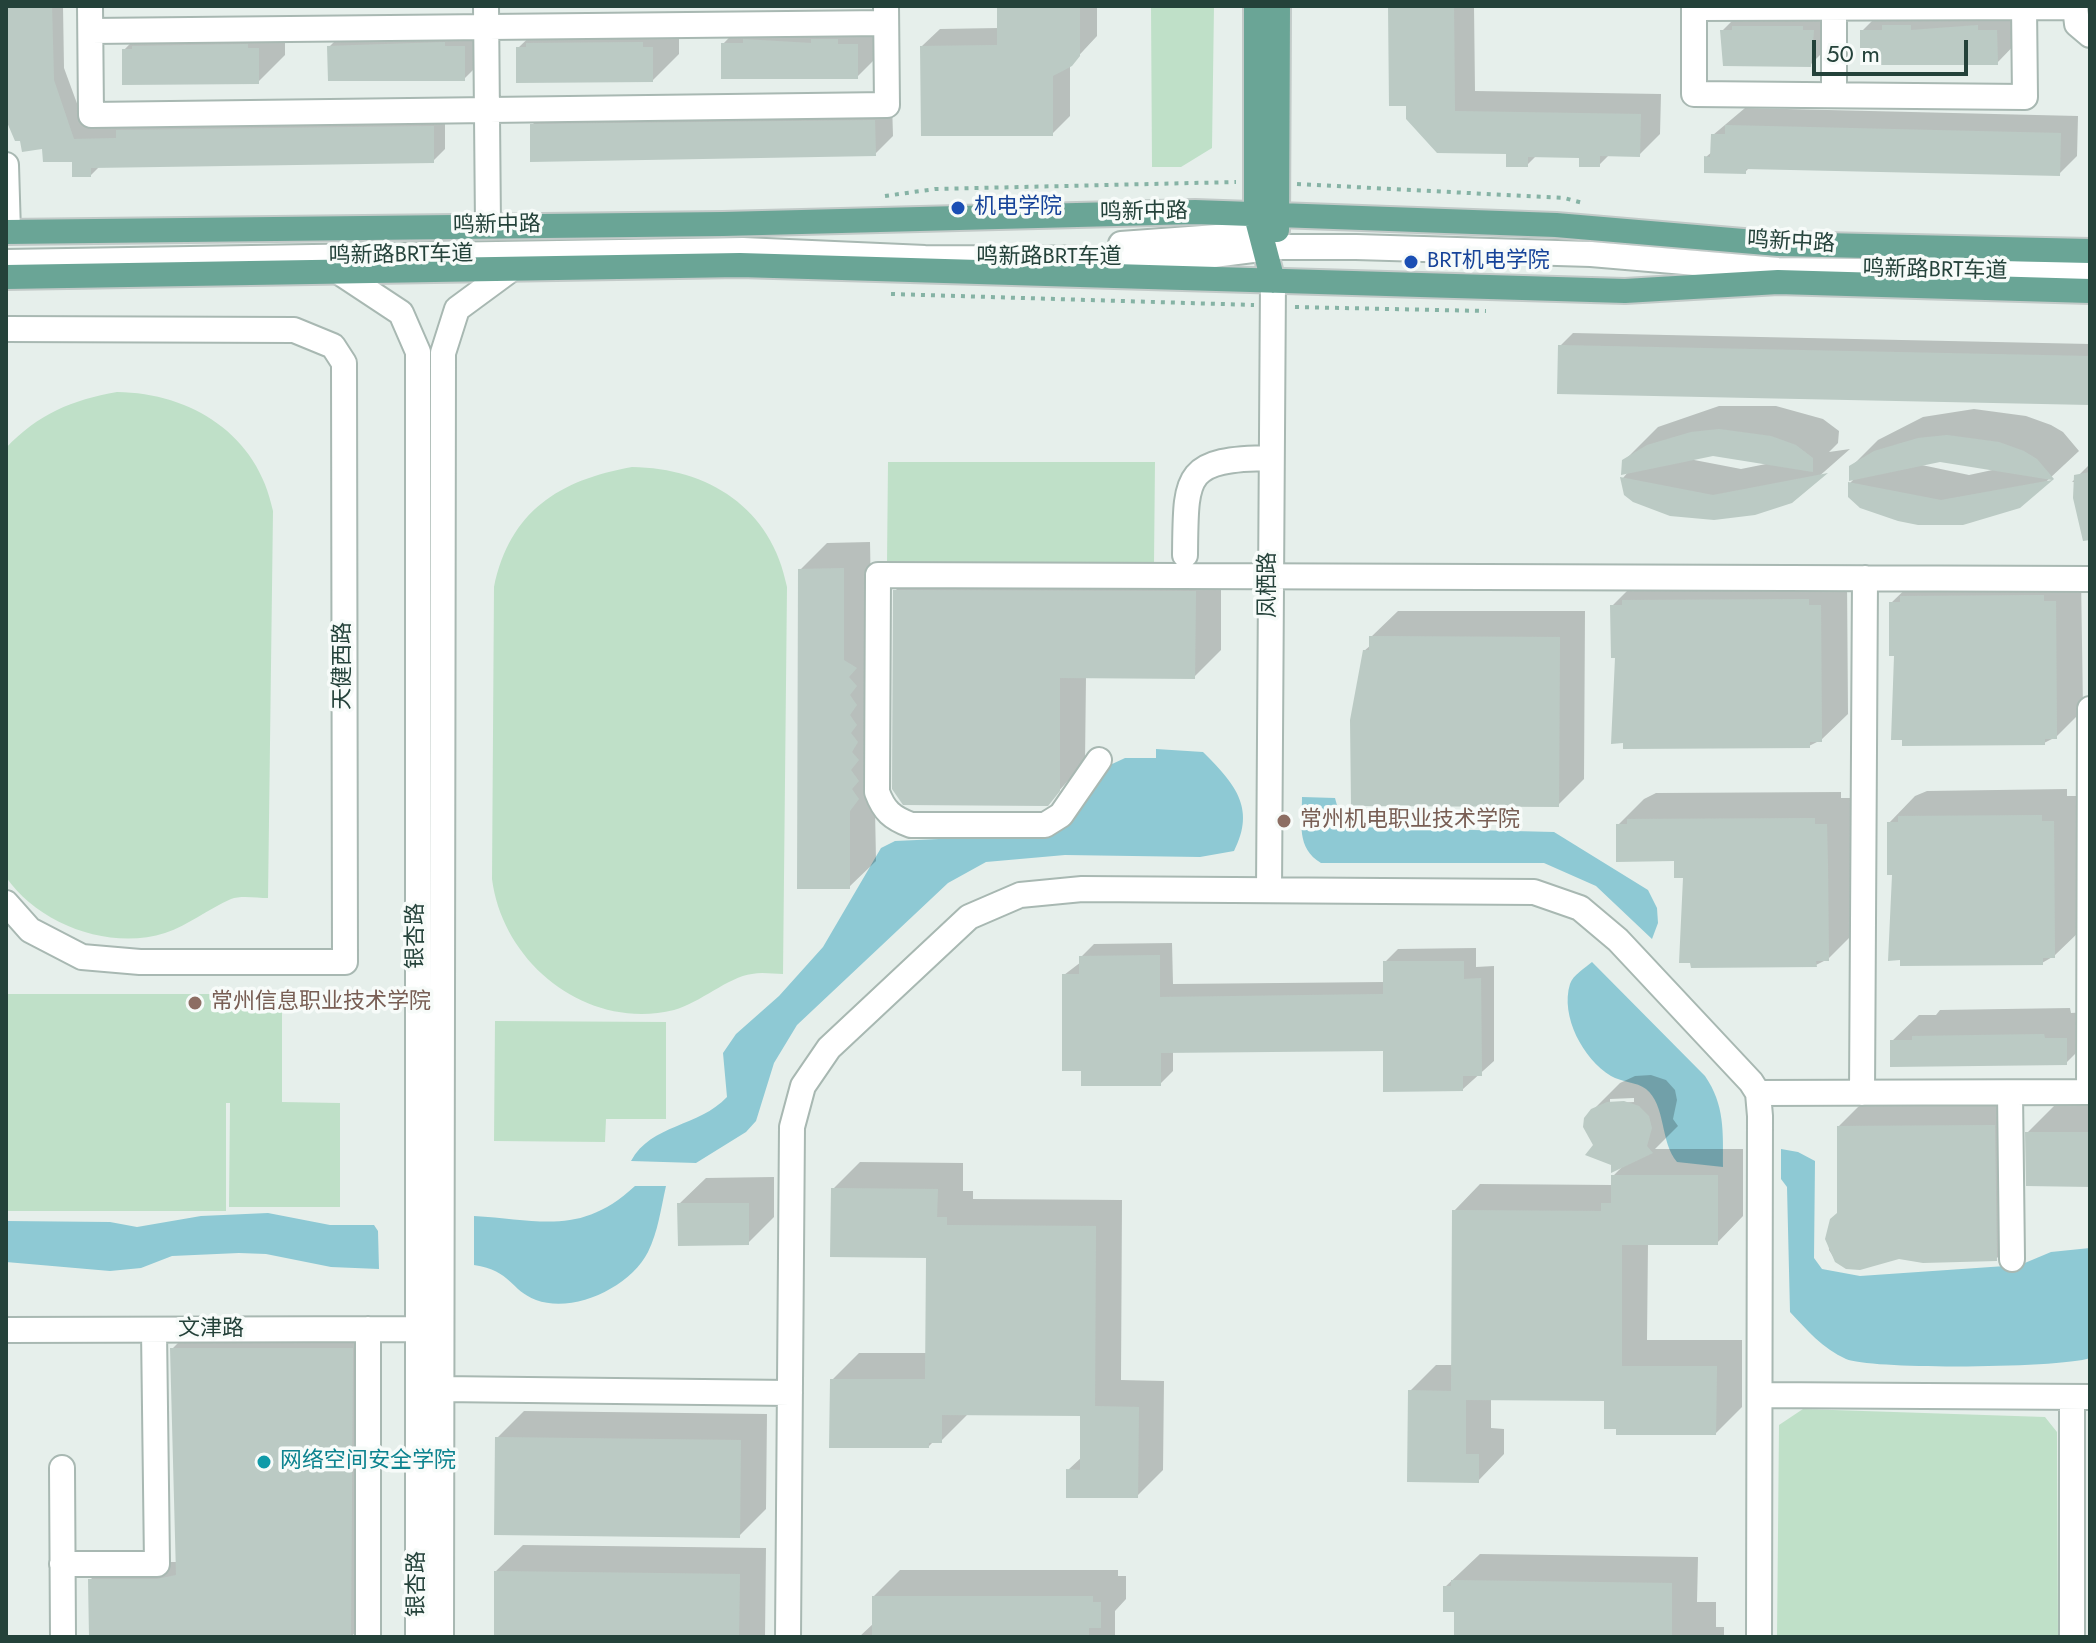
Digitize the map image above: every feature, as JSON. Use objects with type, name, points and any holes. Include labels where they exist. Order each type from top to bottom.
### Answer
[{"type":"main road","name":"凤栖路","points":[[1256,6],[1273,281]]},
{"type":"main road","name":"凤栖路","points":[[1268,233],[1278,6]]},
{"type":"main road","name":"鸣新中路","points":[[7,237],[1165,212],[1268,233],[1556,225],[1778,244],[2090,251]]},
{"type":"main road","name":"鸣新中路","points":[[6,277],[740,265],[1625,291],[1778,282],[2090,291]]},
{"type":"street","points":[[90,6],[91,115],[887,105],[886,14],[486,16],[91,31]]},
{"type":"street","points":[[2024,7],[2025,97],[1694,94],[1694,7],[1834,8],[2024,7],[2075,7],[2077,24],[2090,35]]},
{"type":"street","points":[[1834,8],[1834,95]]},
{"type":"street","points":[[486,16],[488,226]]},
{"type":"street","points":[[6,165],[7,237]]},
{"type":"street","points":[[677,224],[724,237]]},
{"type":"street","name":"鸣新路BRT车道","points":[[6,262],[743,250],[925,258],[1182,259],[1268,233],[1591,254],[1778,270],[2090,274]]},
{"type":"street","name":"鸣新路BRT车道","points":[[7,237],[724,237],[908,245],[1128,244],[1268,233],[1588,242],[1776,255],[2090,264]]},
{"type":"street","name":"银杏路","points":[[441,1637],[443,353],[457,309],[510,270]]},
{"type":"street","name":"银杏路","points":[[339,272],[401,313],[418,352],[418,1637]]},
{"type":"street","name":"凤栖路","points":[[1269,890],[1273,281]]},
{"type":"street","name":"天健西路","points":[[6,329],[294,330],[333,346],[344,363],[345,962],[140,962],[82,957],[30,930],[6,903]]},
{"type":"street","points":[[1185,555],[1186,497],[1192,477],[1208,466],[1228,459],[1271,458]]},
{"type":"street","points":[[1099,760],[1061,815],[1045,825],[911,825],[895,819],[883,809],[877,792],[878,575],[2090,579]]},
{"type":"street","points":[[1862,1093],[1865,578]]},
{"type":"street","points":[[1758,1093],[2090,1092],[2090,709]]},
{"type":"street","points":[[788,1637],[792,1127],[803,1086],[829,1048],[969,917],[1020,895],[1082,889],[1534,892],[1580,908],[1618,940],[1758,1093],[1759,1637]]},
{"type":"street","points":[[2010,1093],[2012,1259]]},
{"type":"street","points":[[368,1329],[368,1637]]},
{"type":"street","name":"文津路","points":[[6,1330],[417,1329]]},
{"type":"street","points":[[62,1564],[157,1564],[154,1330]]},
{"type":"street","points":[[441,1389],[790,1393]]},
{"type":"street","points":[[1760,1395],[2081,1397],[2072,1637]]},
{"type":"street","points":[[62,1468],[63,1637]]},
{"type":"green space","points":[[1151,6],[1214,6],[1212,148],[1181,167],[1152,167]]},
{"type":"green space","points":[[117,392],[171,400],[218,423],[253,460],[265,484],[273,511],[268,898],[235,898],[182,926],[144,938],[99,936],[56,920],[20,894],[6,877],[6,448],[43,417],[85,399]]},
{"type":"green space","points":[[888,462],[1155,462],[1154,564],[887,563]]},
{"type":"green space","points":[[632,467],[686,475],[732,498],[767,535],[779,559],[787,587],[783,974],[743,976],[684,1007],[642,1014],[610,1010],[581,1000],[554,984],[531,963],[513,938],[499,910],[492,879],[494,587],[502,561],[525,519],[542,503],[582,481]]},
{"type":"green space","points":[[6,994],[282,994],[282,1102],[340,1103],[340,1207],[229,1207],[230,1103],[226,1103],[226,1211],[6,1211]]},
{"type":"green space","points":[[495,1021],[666,1022],[666,1119],[606,1119],[605,1142],[494,1141]]},
{"type":"green space","points":[[1803,1409],[2045,1417],[2057,1432],[2058,1637],[1777,1637],[1779,1425]]},
{"type":"water","points":[[1156,749],[1203,752],[1224,774],[1242,808],[1241,835],[1234,851],[1200,857],[1065,855],[986,862],[948,883],[797,1025],[774,1063],[756,1121],[746,1132],[696,1163],[631,1161],[650,1140],[716,1107],[727,1097],[723,1053],[736,1034],[779,996],[823,947],[881,848],[895,841],[1026,835],[1110,765],[1125,758],[1156,758]]},
{"type":"water","points":[[1302,797],[1335,798],[1341,820],[1353,827],[1554,832],[1648,890],[1657,908],[1658,923],[1652,939],[1596,886],[1544,863],[1321,863],[1307,850],[1304,842]]},
{"type":"water","points":[[1592,962],[1705,1076],[1719,1108],[1723,1130],[1723,1167],[1677,1162],[1652,1096],[1642,1087],[1611,1076],[1583,1048],[1571,1023],[1568,996],[1570,984],[1576,975]]},
{"type":"water","points":[[1781,1149],[1798,1152],[1815,1161],[1814,1258],[1822,1269],[1860,1276],[2020,1265],[2051,1252],[2090,1248],[2090,1358],[2007,1366],[1891,1365],[1846,1359],[1830,1350],[1790,1312],[1787,1187],[1781,1179]]},
{"type":"water","points":[[635,1186],[666,1186],[654,1236],[640,1265],[600,1294],[567,1303],[536,1300],[496,1272],[474,1265],[474,1216],[540,1221],[578,1219],[615,1202]]},
{"type":"water","points":[[268,1213],[330,1225],[374,1225],[378,1231],[379,1269],[331,1267],[266,1254],[239,1253],[172,1256],[141,1268],[110,1271],[6,1262],[6,1221],[110,1222],[137,1227],[201,1216]]},
{"type":"building","points":[[6,6],[52,6],[54,80],[74,139],[116,138],[116,130],[434,126],[434,163],[91,168],[91,177],[72,177],[72,162],[43,162],[42,149],[22,152],[20,141],[15,141],[6,120]]},
{"type":"building","points":[[997,6],[1080,6],[1080,56],[1072,66],[1053,76],[1053,136],[921,136],[920,46],[997,45]]},
{"type":"building","points":[[1388,6],[1454,6],[1455,111],[1641,114],[1640,157],[1600,156],[1600,167],[1579,167],[1579,158],[1528,157],[1528,167],[1506,167],[1506,154],[1437,153],[1406,119],[1406,106],[1389,106]]},
{"type":"building","points":[[1882,25],[1911,25],[1911,30],[1978,25],[1978,30],[1997,30],[1998,65],[1860,65],[1860,30],[1882,30]]},
{"type":"building","points":[[1732,26],[1803,26],[1803,30],[1814,30],[1811,67],[1723,66],[1720,30],[1732,30]]},
{"type":"building","points":[[743,39],[811,43],[811,39],[838,39],[838,44],[858,44],[858,79],[721,79],[721,43],[743,43]]},
{"type":"building","points":[[445,42],[445,46],[465,46],[465,81],[328,81],[327,46]]},
{"type":"building","points":[[643,42],[643,47],[653,47],[653,82],[516,83],[516,47],[526,47],[526,43]]},
{"type":"building","points":[[248,44],[248,48],[259,48],[259,84],[122,85],[122,49],[132,49],[132,46]]},
{"type":"building","points":[[875,120],[876,156],[530,162],[530,124]]},
{"type":"building","points":[[1725,125],[2061,133],[2060,176],[1746,169],[1746,174],[1704,173],[1704,156],[1710,157],[1711,134],[1725,134]]},
{"type":"building","points":[[1558,345],[2090,356],[2090,405],[1557,394]]},
{"type":"building","points":[[1719,429],[1771,436],[1796,445],[1813,458],[1813,472],[1713,456],[1621,475],[1622,460],[1647,445],[1691,432]]},
{"type":"building","points":[[1947,435],[1999,442],[2024,451],[2037,459],[2054,479],[2020,508],[1963,525],[1918,525],[1898,521],[1860,508],[1848,497],[1848,482],[1941,500],[2052,480],[1940,462],[1849,481],[1849,466],[1874,451],[1918,438]]},
{"type":"building","points":[[2090,472],[2090,540],[2083,541],[2073,498],[2074,475]]},
{"type":"building","points":[[1828,473],[1792,503],[1755,515],[1714,520],[1670,516],[1633,502],[1624,495],[1620,477],[1713,495]]},
{"type":"building","points":[[844,568],[844,660],[857,668],[849,677],[857,686],[850,695],[857,705],[850,715],[857,725],[851,733],[858,742],[852,752],[859,760],[851,770],[859,781],[852,789],[859,799],[850,811],[850,889],[797,889],[798,569]]},
{"type":"building","points":[[893,590],[1196,591],[1195,679],[1060,678],[1060,791],[1048,806],[903,805],[892,789]]},
{"type":"building","points":[[2044,595],[2044,601],[2056,601],[2057,739],[2045,739],[2045,745],[1902,746],[1902,740],[1891,740],[1894,656],[1889,656],[1889,602],[1900,602],[1900,596]]},
{"type":"building","points":[[1809,599],[1809,605],[1821,605],[1822,742],[1810,742],[1810,748],[1623,749],[1623,743],[1611,744],[1615,658],[1611,658],[1610,605],[1622,605],[1622,600]]},
{"type":"building","points":[[1369,636],[1560,637],[1559,807],[1351,806],[1350,720],[1363,650],[1369,650]]},
{"type":"building","points":[[2042,815],[2042,821],[2054,821],[2055,958],[2043,958],[2043,965],[1900,966],[1900,960],[1888,961],[1892,875],[1887,875],[1887,822],[1898,822],[1898,816]]},
{"type":"building","points":[[1815,818],[1815,824],[1827,824],[1828,866],[1829,961],[1816,961],[1817,967],[1691,968],[1690,963],[1679,963],[1683,878],[1674,878],[1674,861],[1616,862],[1616,824],[1627,824],[1627,819]]},
{"type":"building","points":[[1160,955],[1160,997],[1383,994],[1383,961],[1464,961],[1464,979],[1481,978],[1482,1076],[1463,1076],[1463,1091],[1383,1092],[1383,1051],[1161,1053],[1161,1086],[1081,1086],[1081,1071],[1062,1071],[1062,974],[1079,974],[1079,956]]},
{"type":"building","points":[[2044,1034],[2045,1038],[2067,1038],[2067,1065],[1890,1067],[1890,1040],[1912,1040],[1912,1036]]},
{"type":"building","points":[[1624,1101],[1639,1106],[1649,1116],[1652,1128],[1647,1146],[1653,1153],[1611,1173],[1611,1165],[1585,1155],[1593,1145],[1583,1127],[1584,1118],[1591,1109],[1607,1102]]},
{"type":"building","points":[[1995,1125],[1997,1261],[1923,1263],[1899,1259],[1860,1270],[1846,1269],[1835,1262],[1825,1239],[1830,1219],[1837,1213],[1837,1126]]},
{"type":"building","points":[[2025,1132],[2090,1132],[2090,1187],[2026,1186]]},
{"type":"building","points":[[1611,1175],[1718,1175],[1718,1245],[1622,1245],[1622,1366],[1717,1366],[1716,1435],[1616,1435],[1616,1429],[1604,1429],[1604,1401],[1466,1400],[1466,1454],[1479,1454],[1479,1483],[1407,1482],[1408,1390],[1451,1391],[1452,1210],[1601,1211],[1601,1203],[1611,1203]]},
{"type":"building","points":[[831,1188],[938,1189],[937,1217],[947,1217],[947,1225],[1096,1226],[1095,1406],[1139,1407],[1138,1498],[1066,1498],[1066,1469],[1080,1470],[1080,1416],[942,1415],[942,1443],[929,1443],[929,1448],[829,1448],[830,1379],[925,1379],[926,1258],[830,1257]]},
{"type":"building","points":[[677,1203],[749,1203],[749,1245],[678,1246]]},
{"type":"building","name":"网络空间安全学院","points":[[170,1348],[353,1348],[351,1637],[89,1637],[88,1579],[157,1579],[176,1575]]},
{"type":"building","points":[[495,1437],[741,1440],[740,1538],[494,1535]]},
{"type":"building","points":[[494,1571],[740,1574],[739,1637],[494,1637]]},
{"type":"building","points":[[1451,1580],[1672,1583],[1672,1637],[1454,1637],[1454,1612],[1443,1612],[1443,1586],[1451,1586]]},
{"type":"building","points":[[872,1596],[1093,1596],[1093,1602],[1101,1602],[1101,1628],[1089,1628],[1089,1637],[872,1637]]},
{"type":"place","name":"机电学院","points":[[958,208]]},
{"type":"place","name":"BRT机电学院","points":[[1411,262]]},
{"type":"place","name":"常州机电职业技术学院","points":[[1284,821]]},
{"type":"place","name":"常州信息职业技术学院","points":[[195,1003]]},
{"type":"place","name":"网络空间安全学院","points":[[264,1462]]}]
